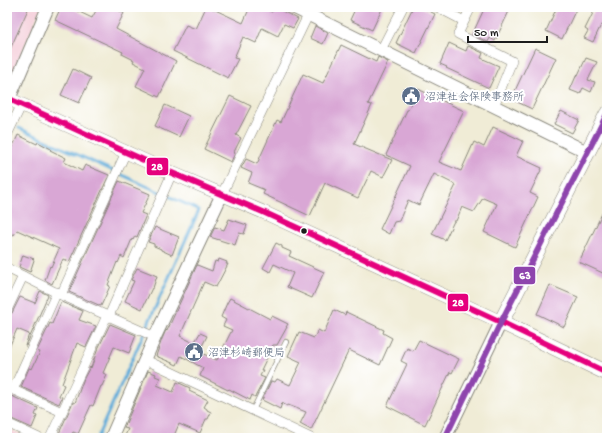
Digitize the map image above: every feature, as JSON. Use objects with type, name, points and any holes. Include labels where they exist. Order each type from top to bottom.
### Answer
[{"type":"highway","points":[[607,114],[501,322],[607,373]]},
{"type":"main road","points":[[8,98],[172,173],[270,215],[501,322]]},
{"type":"street","points":[[8,98],[48,7]]},
{"type":"street","points":[[293,7],[310,11],[381,50],[587,152]]},
{"type":"street","points":[[381,50],[403,7]]},
{"type":"street","points":[[437,7],[464,21]]},
{"type":"street","points":[[471,7],[458,34],[512,61],[494,106]]},
{"type":"street","points":[[111,438],[155,338],[222,194],[310,11]]},
{"type":"street","points":[[7,135],[22,104]]},
{"type":"street","points":[[62,412],[10,388],[59,294],[126,152]]},
{"type":"street","points":[[50,438],[105,320],[109,316],[172,173]]},
{"type":"street","points":[[7,268],[59,294],[155,338]]},
{"type":"street","points":[[7,310],[23,276]]},
{"type":"street","points":[[445,438],[501,322]]},
{"type":"street","points":[[146,360],[311,438]]},
{"type":"street","points":[[7,423],[39,438]]},
{"type":"lane","points":[[253,410],[286,342]]},
{"type":"shaded area","points":[[7,7],[41,7],[13,74],[7,76]]},
{"type":"shaded area","points":[[7,428],[29,438],[7,438]]},
{"type":"building","points":[[7,7],[29,7],[7,56]]},
{"type":"building","points":[[61,7],[69,7],[92,18],[98,7],[111,7],[124,13],[116,29],[176,61],[159,97],[136,86],[145,68],[122,54],[123,52],[55,20]]},
{"type":"building","points":[[206,7],[243,23],[250,7],[261,7],[272,12],[274,7],[298,19],[293,28],[284,24],[278,36],[262,28],[256,43],[243,37],[234,58],[238,59],[228,78],[173,51],[186,25],[196,29]]},
{"type":"building","points":[[356,7],[383,7],[372,30],[350,20]]},
{"type":"building","points":[[413,7],[421,7],[435,14],[416,53],[396,43]]},
{"type":"building","points":[[485,7],[511,7],[495,41],[490,38],[488,42],[472,35]]},
{"type":"building","points":[[557,7],[577,7],[562,39],[546,31]]},
{"type":"building","points":[[596,7],[607,11],[607,28],[601,25],[593,42],[584,38],[588,31],[585,29]]},
{"type":"building","points":[[315,26],[328,33],[323,44],[310,38]]},
{"type":"building","points":[[449,43],[466,51],[468,46],[483,53],[481,58],[499,66],[489,88],[440,64]]},
{"type":"building","points":[[341,45],[376,62],[378,57],[388,62],[368,104],[372,105],[354,144],[392,160],[383,177],[371,171],[358,198],[325,183],[310,216],[263,194],[265,190],[248,183],[252,173],[241,168],[246,159],[257,164],[277,120],[281,122],[303,74],[323,83]]},
{"type":"building","points":[[535,48],[556,58],[532,109],[513,100],[514,98],[512,97]]},
{"type":"building","points":[[586,58],[597,62],[588,80],[595,82],[591,92],[583,88],[580,94],[570,90]]},
{"type":"building","points":[[73,69],[91,78],[79,103],[61,95]]},
{"type":"building","points":[[418,89],[464,111],[439,162],[461,171],[474,142],[484,147],[493,127],[523,141],[516,156],[542,168],[530,193],[538,197],[515,247],[484,232],[497,204],[483,198],[474,212],[462,207],[445,240],[432,234],[456,185],[434,174],[419,205],[408,200],[399,221],[394,222],[389,234],[380,229],[410,166],[386,155]]},
{"type":"building","points":[[230,96],[251,106],[236,135],[241,138],[231,162],[204,149]]},
{"type":"building","points":[[165,105],[189,116],[179,137],[155,126]]},
{"type":"building","points":[[561,111],[579,120],[572,133],[554,124]]},
{"type":"building","points":[[18,135],[37,144],[38,142],[51,149],[50,150],[66,158],[64,162],[82,171],[85,165],[109,175],[69,262],[63,259],[52,284],[45,280],[50,266],[51,267],[59,249],[17,230],[14,235],[7,232],[7,164],[10,158],[8,157]]},
{"type":"building","points":[[119,181],[150,194],[141,213],[146,215],[137,237],[135,236],[133,240],[132,239],[124,258],[121,256],[118,263],[117,262],[108,285],[110,286],[101,306],[69,292]]},
{"type":"building","points":[[607,203],[607,275],[579,262]]},
{"type":"building","points":[[229,219],[247,225],[244,234],[239,233],[235,245],[210,237],[215,227],[224,230]]},
{"type":"building","points":[[155,227],[179,237],[172,255],[148,242]]},
{"type":"building","points":[[276,243],[282,246],[282,248],[291,252],[289,256],[324,272],[312,298],[287,287],[293,273],[274,264],[270,272],[263,268]]},
{"type":"building","points":[[23,255],[34,259],[30,272],[19,267]]},
{"type":"building","points":[[219,259],[227,262],[226,264],[228,264],[216,287],[204,282],[180,336],[194,343],[200,333],[207,336],[199,352],[217,360],[232,330],[223,326],[226,320],[221,317],[230,298],[270,319],[272,316],[288,324],[277,345],[273,345],[261,370],[263,370],[260,376],[265,378],[255,397],[252,395],[250,400],[200,376],[203,368],[181,356],[177,365],[156,356],[166,330],[167,331],[197,265],[212,271],[215,261],[218,262]]},
{"type":"building","points":[[137,268],[157,276],[153,288],[142,309],[125,301],[134,281],[131,280]]},
{"type":"building","points":[[550,285],[578,297],[564,327],[537,314]]},
{"type":"building","points":[[40,291],[48,295],[26,346],[29,334],[17,329],[7,352],[7,316],[12,313],[20,297],[35,303]]},
{"type":"building","points":[[61,302],[83,311],[79,320],[96,326],[86,347],[77,343],[62,384],[64,385],[59,396],[62,397],[59,404],[21,387],[29,368],[32,369],[40,352],[37,351],[50,323],[52,324]]},
{"type":"building","points":[[334,310],[345,315],[346,312],[384,330],[383,333],[392,338],[380,365],[349,350],[311,430],[300,424],[306,412],[282,403],[280,409],[262,400],[271,381],[275,382],[277,379],[290,385],[301,362],[288,356],[299,332],[314,338],[318,330],[324,333]]},
{"type":"building","points":[[110,324],[136,335],[129,353],[114,347],[103,373],[107,375],[78,434],[73,432],[70,438],[57,438],[73,402],[75,403],[84,378],[90,367],[91,368],[97,351]]},
{"type":"building","points":[[419,340],[459,359],[452,373],[450,372],[425,425],[387,406],[407,364],[401,361],[407,348],[413,351]]},
{"type":"building","points":[[148,371],[156,374],[155,376],[160,378],[157,385],[173,392],[177,382],[190,388],[189,391],[208,400],[204,407],[211,412],[200,433],[179,424],[173,438],[124,438],[128,429],[124,428]]},
{"type":"building","points":[[7,394],[38,408],[35,415],[37,416],[32,428],[7,417]]},
{"type":"waterway","points":[[19,128],[199,210],[97,438]]},
{"type":"transit line","name":"28","points":[[7,98],[172,173],[263,212],[501,322],[607,373]]},
{"type":"transit line","name":"63","points":[[445,438],[501,322],[607,114]]},
{"type":"place","name":"沼津社会保険事務所","points":[[411,96]]},
{"type":"place","name":"沼津杉崎郵便局","points":[[194,352]]}]
